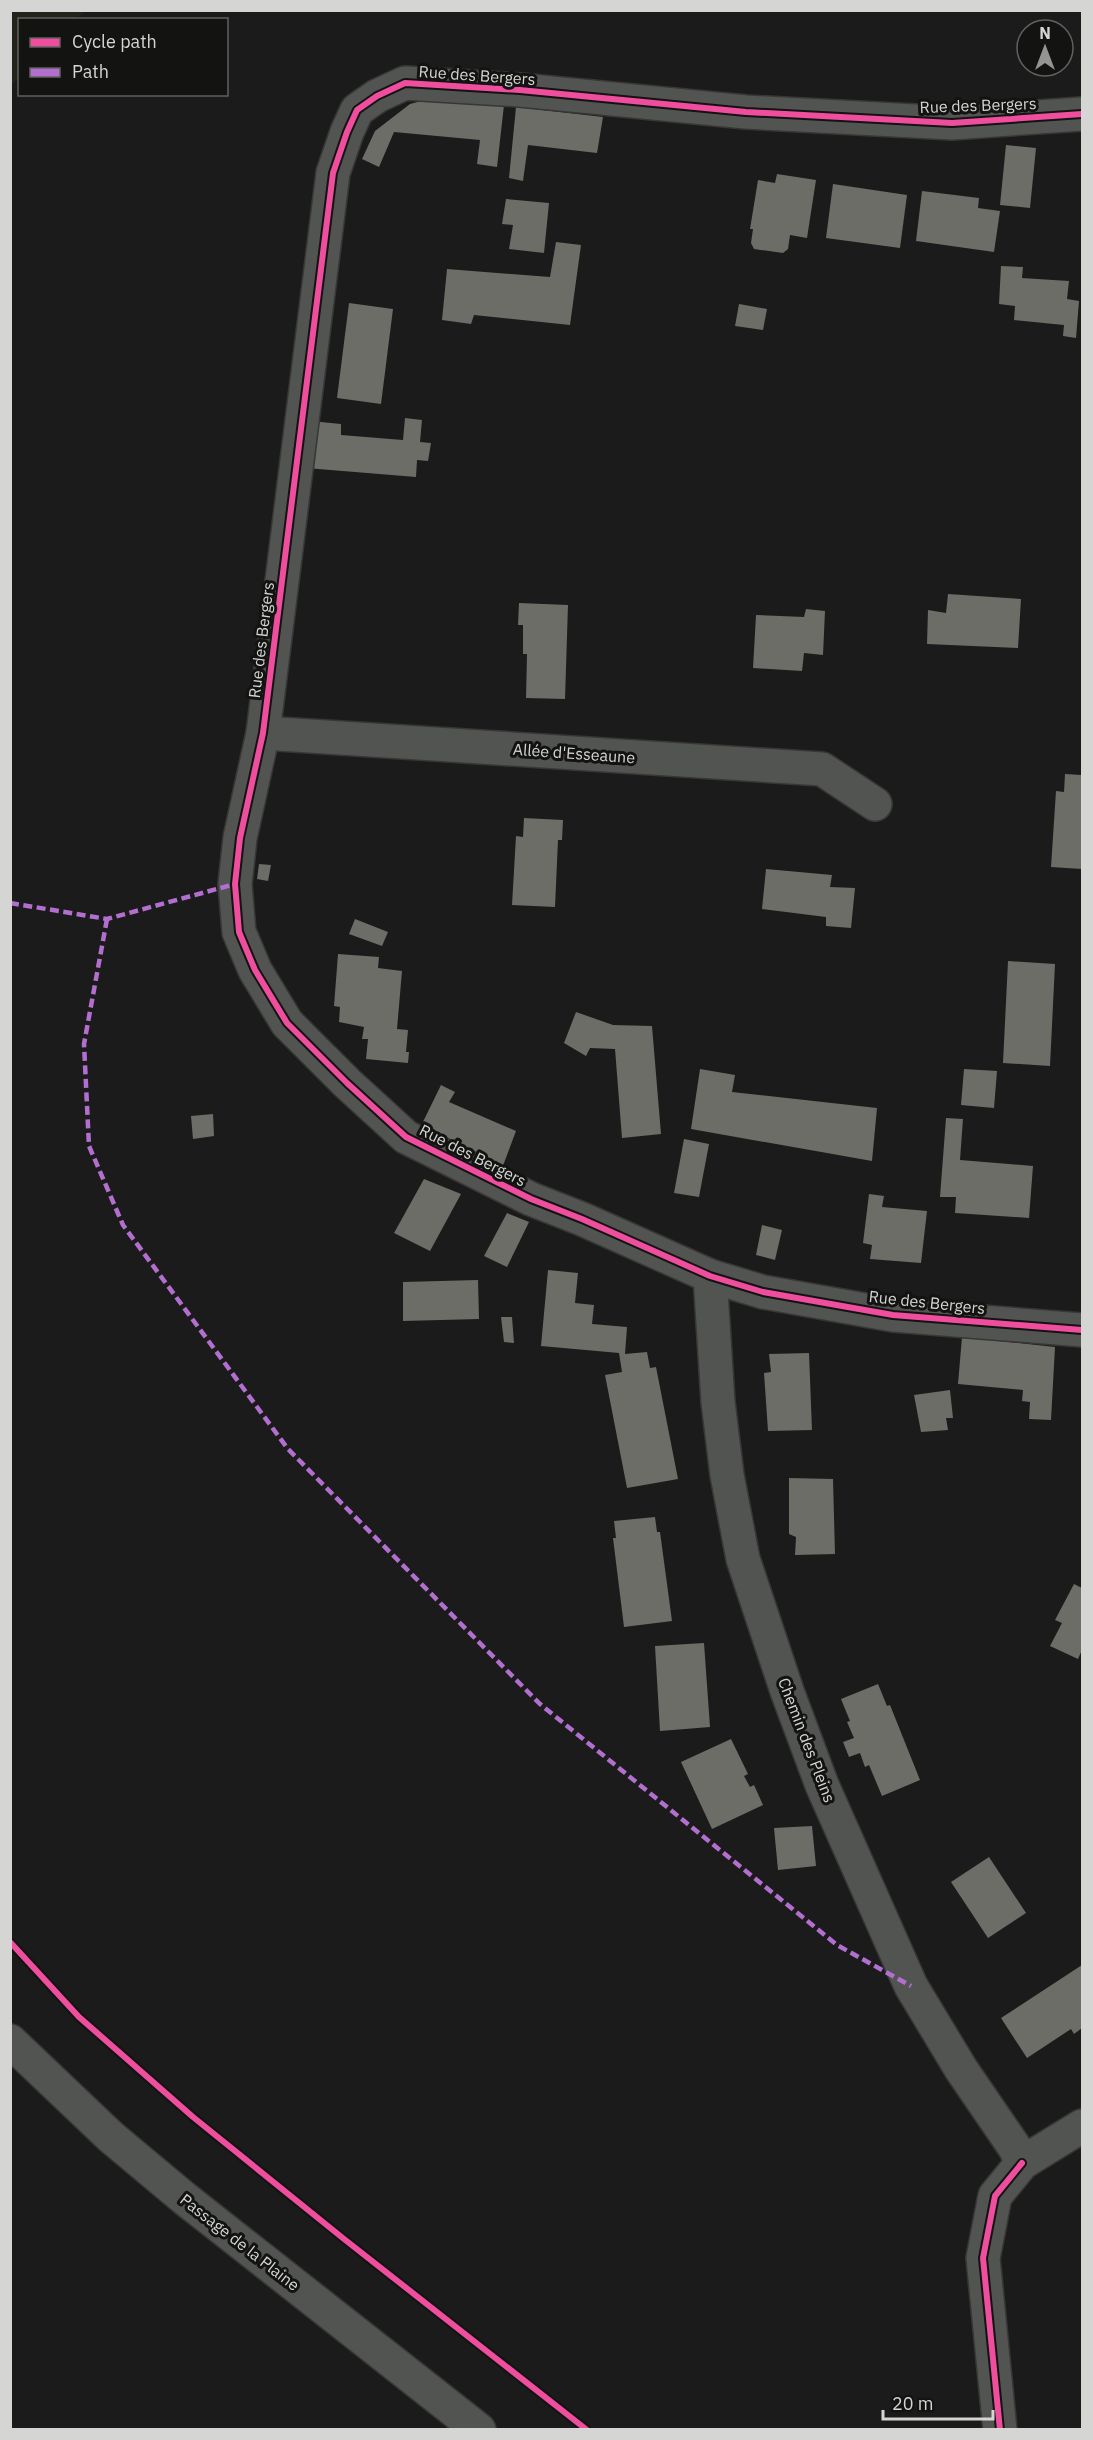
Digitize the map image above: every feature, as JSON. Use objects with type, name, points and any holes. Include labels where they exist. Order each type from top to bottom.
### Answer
[{"type":"street","name":"Rue des Bergers","points":[[1083,114],[952,123],[746,112],[520,90],[405,84],[377,96],[357,110],[333,173],[263,733],[240,838],[235,884],[239,932],[255,970],[287,1023],[347,1083],[406,1137],[531,1199],[710,1276],[763,1292],[893,1315],[1083,1330]]},
{"type":"street","name":"Allée d'Esseaune","points":[[263,733],[822,769],[875,804]]},
{"type":"street","name":"Chemin des Pleins","points":[[710,1276],[718,1402],[729,1485],[743,1558],[787,1691],[822,1785],[911,1986],[961,2069],[1015,2148],[1022,2163]]},
{"type":"street","name":"Passage de la Plaine","points":[[10,2042],[111,2137],[184,2198],[479,2430]]},
{"type":"street","points":[[1000,2430],[983,2258],[995,2196],[1022,2163],[1083,2126]]},
{"type":"shaded area","points":[[11,10],[85,11],[77,18],[18,18],[18,78],[11,86]]},
{"type":"building","points":[[436,97],[504,105],[497,167],[477,164],[480,140],[394,132],[379,167],[362,159],[375,131],[410,104]]},
{"type":"building","points":[[516,107],[603,117],[597,153],[528,145],[523,181],[509,178]]},
{"type":"building","points":[[1006,145],[1036,148],[1030,208],[1000,205]]},
{"type":"building","points":[[777,174],[816,180],[807,238],[790,235],[788,249],[783,253],[754,249],[751,243],[753,229],[750,229],[758,180],[775,183]]},
{"type":"building","points":[[833,184],[907,195],[900,248],[826,238]]},
{"type":"building","points":[[922,191],[979,198],[978,208],[1000,211],[994,252],[916,241]]},
{"type":"building","points":[[506,199],[549,203],[544,253],[509,249],[513,225],[502,224]]},
{"type":"building","points":[[556,242],[581,245],[570,325],[474,315],[471,324],[442,320],[447,269],[550,277]]},
{"type":"building","points":[[1001,266],[1023,267],[1022,278],[1069,281],[1067,299],[1079,301],[1076,338],[1063,336],[1064,325],[1014,320],[1015,306],[999,304]]},
{"type":"building","points":[[349,303],[393,309],[381,404],[337,398]]},
{"type":"building","points":[[739,304],[767,309],[763,330],[735,326]]},
{"type":"building","points":[[405,418],[422,420],[420,442],[431,443],[428,461],[417,460],[416,477],[306,468],[311,421],[341,424],[341,435],[403,440]]},
{"type":"building","points":[[948,594],[1021,599],[1018,648],[927,644],[928,610],[946,613]]},
{"type":"building","points":[[519,603],[568,605],[565,699],[526,698],[527,654],[523,654],[523,625],[518,625]]},
{"type":"building","points":[[806,609],[825,611],[823,655],[804,653],[802,671],[753,668],[756,615],[804,617]]},
{"type":"building","points":[[1065,774],[1082,775],[1082,869],[1051,867],[1056,791],[1064,792]]},
{"type":"building","points":[[524,818],[563,820],[562,840],[558,840],[555,907],[512,905],[516,836],[523,837]]},
{"type":"building","points":[[259,864],[271,865],[268,881],[257,879]]},
{"type":"building","points":[[766,869],[832,875],[830,887],[855,888],[851,928],[826,926],[826,917],[762,909]]},
{"type":"building","points":[[355,919],[388,932],[382,946],[349,934]]},
{"type":"building","points":[[338,954],[379,957],[378,968],[402,971],[397,1029],[408,1030],[406,1052],[409,1052],[408,1063],[366,1059],[368,1039],[362,1039],[364,1027],[339,1022],[340,1007],[334,1006]]},
{"type":"building","points":[[1008,961],[1055,964],[1050,1066],[1003,1063]]},
{"type":"building","points":[[576,1012],[613,1025],[652,1026],[661,1134],[622,1138],[615,1049],[590,1048],[586,1056],[564,1043]]},
{"type":"building","points":[[700,1069],[735,1075],[732,1092],[877,1108],[872,1161],[691,1129]]},
{"type":"building","points":[[964,1069],[997,1071],[994,1108],[961,1105]]},
{"type":"building","points":[[441,1085],[455,1092],[449,1102],[516,1131],[501,1171],[421,1126]]},
{"type":"building","points":[[213,1114],[214,1136],[193,1139],[191,1116]]},
{"type":"building","points":[[946,1118],[963,1119],[960,1160],[1033,1166],[1029,1218],[955,1213],[956,1197],[940,1197]]},
{"type":"building","points":[[684,1139],[709,1144],[699,1197],[674,1193]]},
{"type":"building","points":[[424,1179],[461,1194],[430,1251],[394,1233]]},
{"type":"building","points":[[869,1194],[884,1196],[882,1207],[927,1211],[921,1263],[870,1259],[872,1245],[863,1243]]},
{"type":"building","points":[[507,1213],[529,1222],[507,1267],[484,1256]]},
{"type":"building","points":[[762,1225],[782,1230],[775,1260],[756,1255]]},
{"type":"building","points":[[548,1270],[578,1273],[575,1303],[594,1305],[592,1324],[627,1327],[625,1354],[647,1352],[650,1368],[656,1367],[678,1479],[627,1488],[605,1375],[622,1372],[619,1353],[541,1346]]},
{"type":"building","points":[[478,1280],[479,1319],[403,1321],[403,1282]]},
{"type":"building","points":[[501,1317],[512,1317],[514,1343],[504,1342]]},
{"type":"building","points":[[962,1337],[1055,1347],[1051,1420],[1029,1419],[1030,1402],[1022,1401],[1023,1390],[958,1384]]},
{"type":"building","points":[[809,1353],[812,1430],[768,1431],[764,1373],[771,1372],[769,1354]]},
{"type":"building","points":[[950,1390],[953,1418],[946,1418],[948,1430],[921,1432],[914,1395]]},
{"type":"building","points":[[789,1478],[833,1479],[835,1554],[795,1555],[796,1537],[789,1534]]},
{"type":"building","points":[[655,1517],[657,1532],[660,1532],[672,1621],[624,1627],[613,1538],[616,1538],[614,1521]]},
{"type":"building","points":[[1074,1584],[1082,1588],[1082,1650],[1078,1659],[1050,1646],[1062,1623],[1055,1620]]},
{"type":"building","points":[[704,1643],[710,1727],[660,1731],[655,1646]]},
{"type":"building","points":[[878,1684],[887,1706],[890,1705],[920,1780],[882,1796],[869,1765],[865,1767],[860,1753],[849,1757],[843,1742],[854,1738],[841,1699]]},
{"type":"building","points":[[731,1739],[748,1774],[744,1776],[750,1787],[754,1785],[763,1805],[712,1829],[681,1762]]},
{"type":"building","points":[[812,1826],[816,1866],[778,1870],[774,1828]]},
{"type":"building","points":[[989,1857],[1026,1913],[988,1938],[951,1882]]},
{"type":"building","points":[[1082,1965],[1082,2028],[1074,2034],[1071,2029],[1027,2058],[1001,2018]]},
{"type":"marked path","points":[[10,903],[107,919],[235,884]]},
{"type":"marked path","points":[[107,919],[84,1044],[89,1146],[123,1225],[288,1449],[540,1704],[837,1945],[911,1986]]},
{"type":"cycle path","points":[[1082,114],[952,123],[746,112],[520,90],[405,83],[377,96],[357,110],[333,173],[263,733],[240,838],[235,884],[239,932],[255,970],[287,1023],[347,1083],[406,1137],[531,1199],[710,1276],[763,1292],[893,1315],[1082,1330]]},
{"type":"cycle path","points":[[10,1942],[79,2017],[193,2117],[587,2430]]},
{"type":"cycle path","points":[[1000,2430],[983,2258],[995,2196],[1022,2163]]}]
